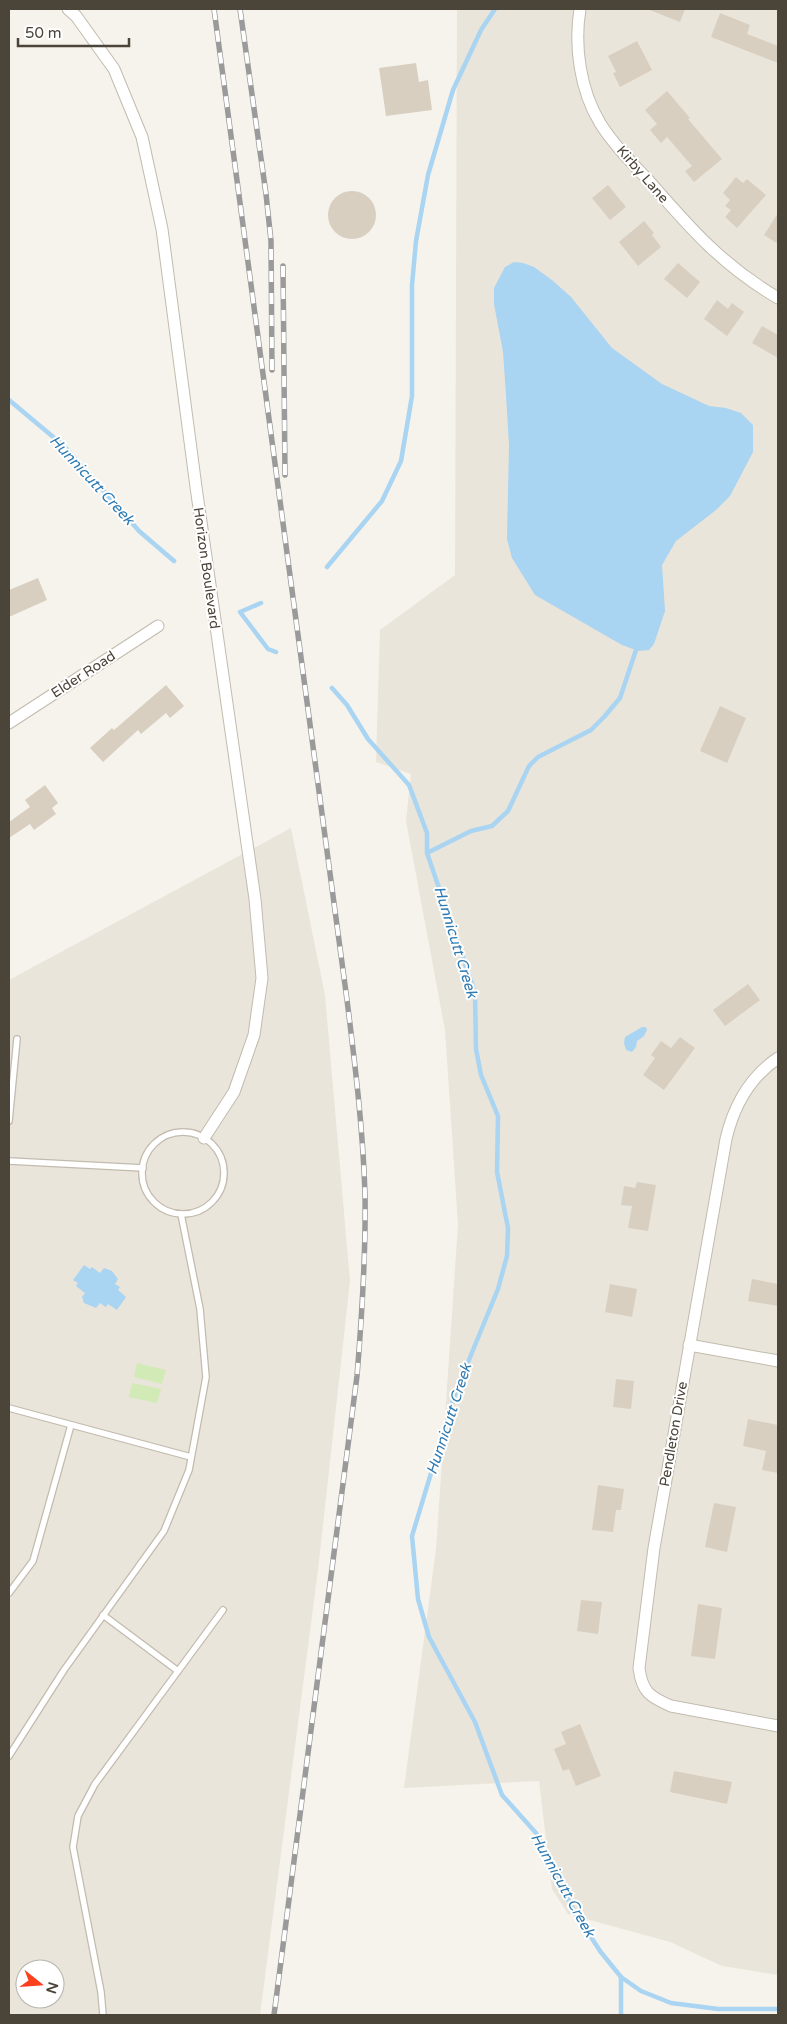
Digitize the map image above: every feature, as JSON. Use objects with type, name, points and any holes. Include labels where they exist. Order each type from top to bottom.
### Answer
[{"type":"street","name":"Horizon Boulevard","points":[[68,9],[76,16],[114,69],[142,137],[162,229],[197,496],[255,899],[262,978],[254,1035],[234,1092],[204,1138]]},
{"type":"street","name":"Kirby Lane","points":[[580,9],[577,26],[578,50],[590,101],[600,122],[624,153],[696,236],[741,274],[778,298]]},
{"type":"street","name":"Elder Road","points":[[9,723],[158,626]]},
{"type":"street","name":"Pendleton Drive","points":[[778,1058],[765,1066],[750,1083],[738,1102],[730,1120],[654,1548],[640,1653],[640,1681],[646,1692],[656,1700],[671,1706],[778,1726]]},
{"type":"street","points":[[689,1345],[778,1361]]},
{"type":"lane","points":[[9,1121],[17,1039]]},
{"type":"lane","points":[[178,1132],[192,1132],[204,1138],[215,1146],[222,1158],[223,1185],[217,1197],[207,1207],[195,1212],[181,1214],[168,1211],[156,1204],[148,1194],[143,1181],[143,1168],[147,1155],[154,1144],[166,1136],[178,1132]]},
{"type":"lane","points":[[9,1161],[143,1168]]},
{"type":"lane","points":[[9,1756],[64,1670],[164,1531],[189,1470],[206,1377],[200,1308],[181,1214]]},
{"type":"lane","points":[[9,1408],[191,1457]]},
{"type":"lane","points":[[9,1593],[33,1561],[71,1425]]},
{"type":"lane","points":[[103,2015],[101,1992],[73,1846],[78,1816],[95,1784],[223,1610]]},
{"type":"lane","points":[[103,1615],[178,1671]]},
{"type":"shaded area","points":[[457,9],[778,9],[778,1975],[722,1966],[670,1942],[568,1914],[552,1889],[539,1781],[404,1788],[436,1549],[458,1225],[445,1030],[406,821],[411,774],[376,762],[380,630],[455,575]]},
{"type":"shaded area","points":[[291,828],[325,995],[350,1281],[318,1570],[260,2015],[9,2015],[9,980]]},
{"type":"green space","points":[[137,1363],[166,1370],[162,1384],[134,1377]]},
{"type":"green space","points":[[132,1383],[161,1389],[157,1403],[129,1397]]},
{"type":"water","points":[[514,262],[534,267],[552,280],[571,297],[612,348],[662,384],[709,406],[726,408],[741,413],[753,425],[753,452],[730,496],[716,510],[676,541],[662,565],[665,611],[654,644],[649,650],[638,651],[622,645],[535,595],[512,558],[507,539],[509,445],[506,395],[503,352],[494,304],[494,288],[505,267]]},
{"type":"water","points":[[642,1027],[646,1027],[647,1030],[644,1036],[637,1041],[636,1047],[632,1052],[626,1050],[625,1037]]},
{"type":"water","points":[[84,1265],[90,1269],[92,1267],[100,1273],[104,1268],[112,1271],[118,1279],[115,1284],[120,1287],[118,1290],[126,1297],[117,1310],[108,1304],[106,1307],[100,1303],[96,1308],[84,1303],[82,1297],[85,1293],[76,1286],[78,1283],[73,1280]]},
{"type":"building","points":[[647,9],[685,9],[680,22]]},
{"type":"building","points":[[720,13],[750,25],[747,34],[778,46],[778,63],[711,37]]},
{"type":"building","points":[[637,41],[652,70],[620,87],[613,73],[616,72],[608,56]]},
{"type":"building","points":[[416,63],[419,82],[428,80],[432,110],[386,116],[379,68]]},
{"type":"building","points":[[667,91],[722,159],[694,182],[685,171],[692,166],[667,137],[661,143],[650,130],[657,124],[645,110]]},
{"type":"building","points":[[736,177],[743,183],[747,179],[766,195],[737,228],[725,217],[731,210],[725,206],[730,200],[723,193]]},
{"type":"building","points":[[608,185],[626,207],[610,220],[592,198]]},
{"type":"building","points":[[352,191],[361,193],[369,198],[374,206],[376,215],[374,224],[369,232],[361,237],[352,239],[343,237],[335,232],[330,224],[328,215],[330,206],[335,198],[343,193]]},
{"type":"building","points":[[778,213],[778,244],[764,235]]},
{"type":"building","points":[[644,221],[654,233],[652,235],[661,247],[638,266],[619,242]]},
{"type":"building","points":[[678,263],[700,282],[687,298],[664,279]]},
{"type":"building","points":[[717,300],[728,309],[732,303],[744,312],[727,336],[704,319]]},
{"type":"building","points":[[762,326],[778,335],[778,358],[752,343]]},
{"type":"building","points":[[38,578],[47,600],[9,617],[9,590]]},
{"type":"building","points":[[166,685],[184,706],[170,718],[166,713],[141,734],[138,730],[103,762],[90,748]]},
{"type":"building","points":[[720,706],[746,718],[727,763],[700,751]]},
{"type":"building","points":[[45,785],[58,803],[52,808],[56,814],[34,830],[30,824],[9,838],[9,822],[30,807],[25,800]]},
{"type":"building","points":[[748,984],[760,1000],[725,1026],[713,1010]]},
{"type":"building","points":[[680,1037],[695,1048],[664,1090],[643,1075],[655,1058],[651,1055],[661,1041],[671,1048]]},
{"type":"building","points":[[637,1182],[656,1185],[648,1231],[628,1228],[632,1206],[621,1205],[624,1186],[635,1188]]},
{"type":"building","points":[[752,1279],[778,1284],[778,1306],[748,1301]]},
{"type":"building","points":[[610,1284],[637,1289],[632,1317],[605,1312]]},
{"type":"building","points":[[616,1379],[634,1381],[631,1409],[613,1407]]},
{"type":"building","points":[[748,1419],[778,1425],[778,1473],[762,1470],[766,1451],[743,1446]]},
{"type":"building","points":[[598,1485],[624,1489],[621,1510],[616,1510],[613,1532],[592,1530]]},
{"type":"building","points":[[714,1503],[736,1507],[727,1552],[705,1547]]},
{"type":"building","points":[[581,1600],[602,1602],[598,1634],[577,1631]]},
{"type":"building","points":[[698,1604],[722,1608],[715,1659],[691,1656]]},
{"type":"building","points":[[580,1724],[601,1776],[576,1786],[569,1769],[563,1771],[554,1749],[566,1744],[561,1732]]},
{"type":"building","points":[[674,1771],[732,1782],[727,1804],[670,1792]]},
{"type":"waterway","points":[[327,567],[382,501],[401,461],[412,396],[412,285],[416,241],[428,175],[453,90],[481,30],[495,9]]},
{"type":"waterway","name":"Hunnicutt Creek","points":[[9,400],[64,446],[139,531],[174,561]]},
{"type":"waterway","points":[[261,603],[240,612],[268,649],[276,652]]},
{"type":"waterway","points":[[427,853],[471,831],[492,826],[508,811],[529,766],[538,757],[591,730],[620,698],[636,650]]},
{"type":"waterway","name":"Hunnicutt Creek","points":[[332,688],[347,705],[368,739],[409,785],[427,833],[427,853],[475,993],[476,1049],[481,1075],[498,1116],[497,1172],[508,1228],[507,1256],[498,1289],[455,1394],[412,1536],[418,1599],[429,1637],[475,1722],[502,1795],[536,1833],[573,1909],[600,1951],[621,1977],[641,1991],[671,2003],[718,2009],[778,2009]]},
{"type":"waterway","points":[[621,1977],[621,2015]]},
{"type":"railway","points":[[214,9],[347,1000],[361,1121],[365,1194],[365,1240],[357,1376],[274,2015]]},
{"type":"railway","points":[[240,9],[271,241],[272,370]]},
{"type":"railway","points":[[283,266],[285,475]]}]
